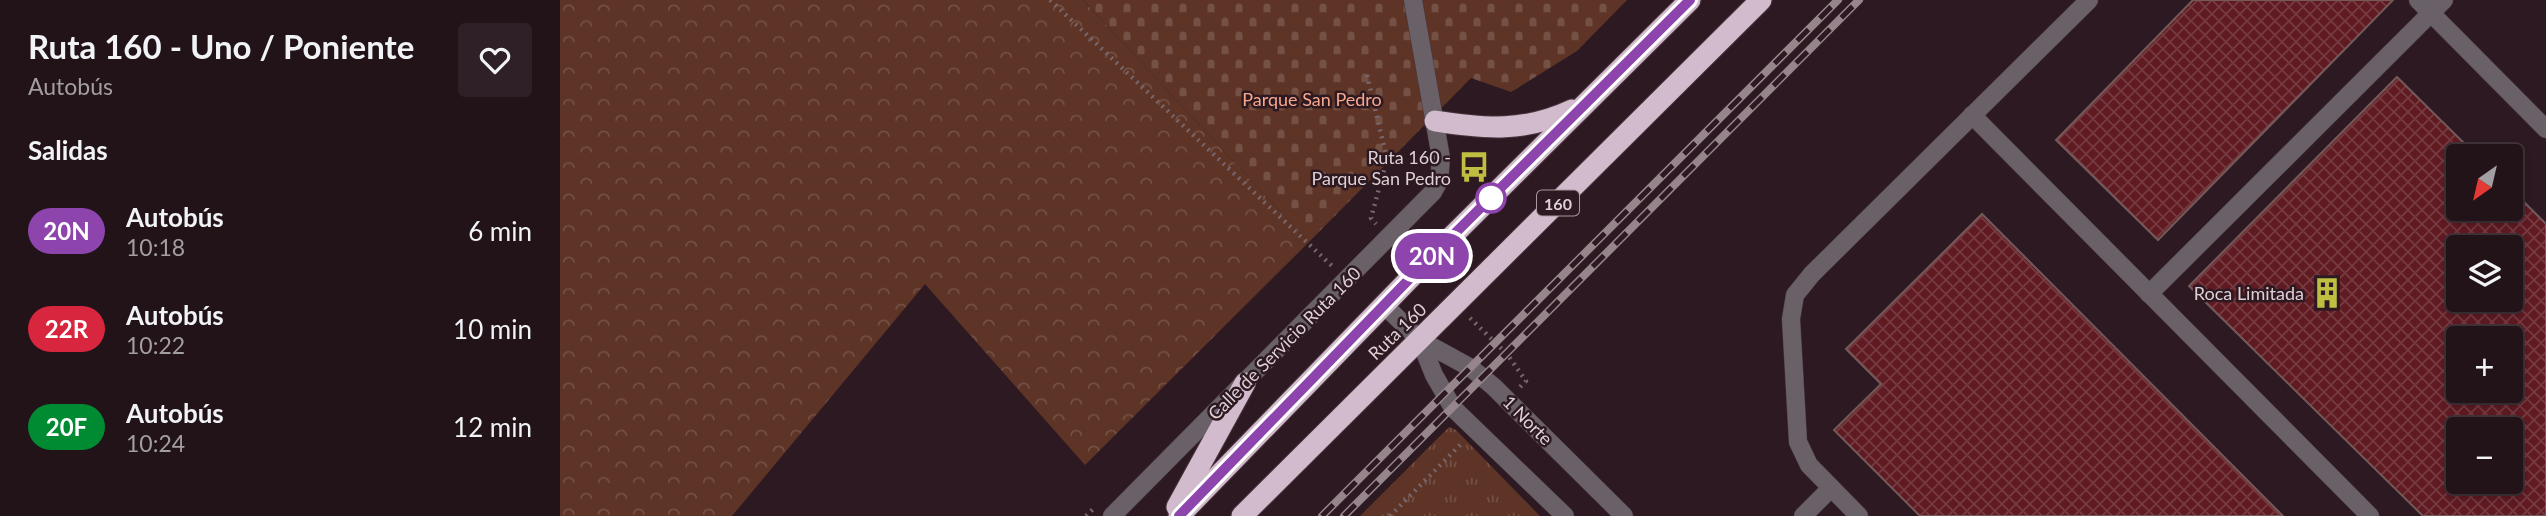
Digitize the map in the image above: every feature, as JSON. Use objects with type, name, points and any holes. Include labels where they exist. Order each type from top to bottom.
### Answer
[{"type":"highway","name":"Ruta 160","points":[[1179,516],[1384,305],[1690,0]]},
{"type":"highway","name":"Ruta 160","points":[[1242,516],[1761,0]]},
{"type":"highway","points":[[1435,121],[1497,129],[1516,127],[1556,118],[1586,102]]},
{"type":"highway","points":[[1172,516],[1245,383]]},
{"type":"street","name":"Calle de Servicio Ruta 160","points":[[1112,516],[1433,192],[1439,181],[1441,158],[1413,0]]},
{"type":"street","points":[[1859,516],[1809,465],[1798,442],[1791,319],[1796,296],[1812,274],[2089,0]]},
{"type":"street","points":[[2149,294],[2431,4],[2546,129]]},
{"type":"street","points":[[1972,115],[2370,516]]},
{"type":"street","name":"1 Norte","points":[[1384,305],[1420,340],[1471,368],[1624,516]]},
{"type":"street","name":"1 Norte","points":[[1420,340],[1444,395],[1475,430],[1564,516]]},
{"type":"street","points":[[1803,516],[1831,488]]},
{"type":"path","points":[[1050,0],[1334,268],[1344,282]]},
{"type":"path","points":[[1367,75],[1387,159],[1371,218],[1388,237]]},
{"type":"path","points":[[1456,305],[1507,354],[1526,381],[1507,400]]},
{"type":"path","points":[[1390,516],[1475,430]]},
{"type":"green space","points":[[560,0],[1083,0],[1309,242],[1085,465],[925,284],[732,516],[560,516]]},
{"type":"green space","name":"Parque San Pedro","points":[[1083,0],[1627,0],[1577,51],[1511,92],[1471,78],[1309,242]]},
{"type":"green space","points":[[1449,427],[1456,430],[1540,516],[1360,516]]},
{"type":"building","points":[[2193,0],[2393,0],[2158,240],[2056,140]]},
{"type":"building","name":"Roca Limitada","points":[[2397,77],[2465,144],[2446,144],[2446,221],[2523,221],[2524,202],[2546,224],[2546,516],[2423,516],[2189,286]]},
{"type":"building","points":[[1982,214],[2283,516],[1920,516],[1834,430],[1881,384],[1846,349]]},
{"type":"railway","points":[[1322,516],[1838,0]]},
{"type":"railway","points":[[1344,516],[1859,0]]},
{"type":"bus line","name":"20N","points":[[1179,516],[1420,268],[1690,0]]},
{"type":"place","name":"Ruta 160 - Parque San Pedro","points":[[1474,167]]},
{"type":"place","name":"Roca Limitada","points":[[2327,293]]}]
